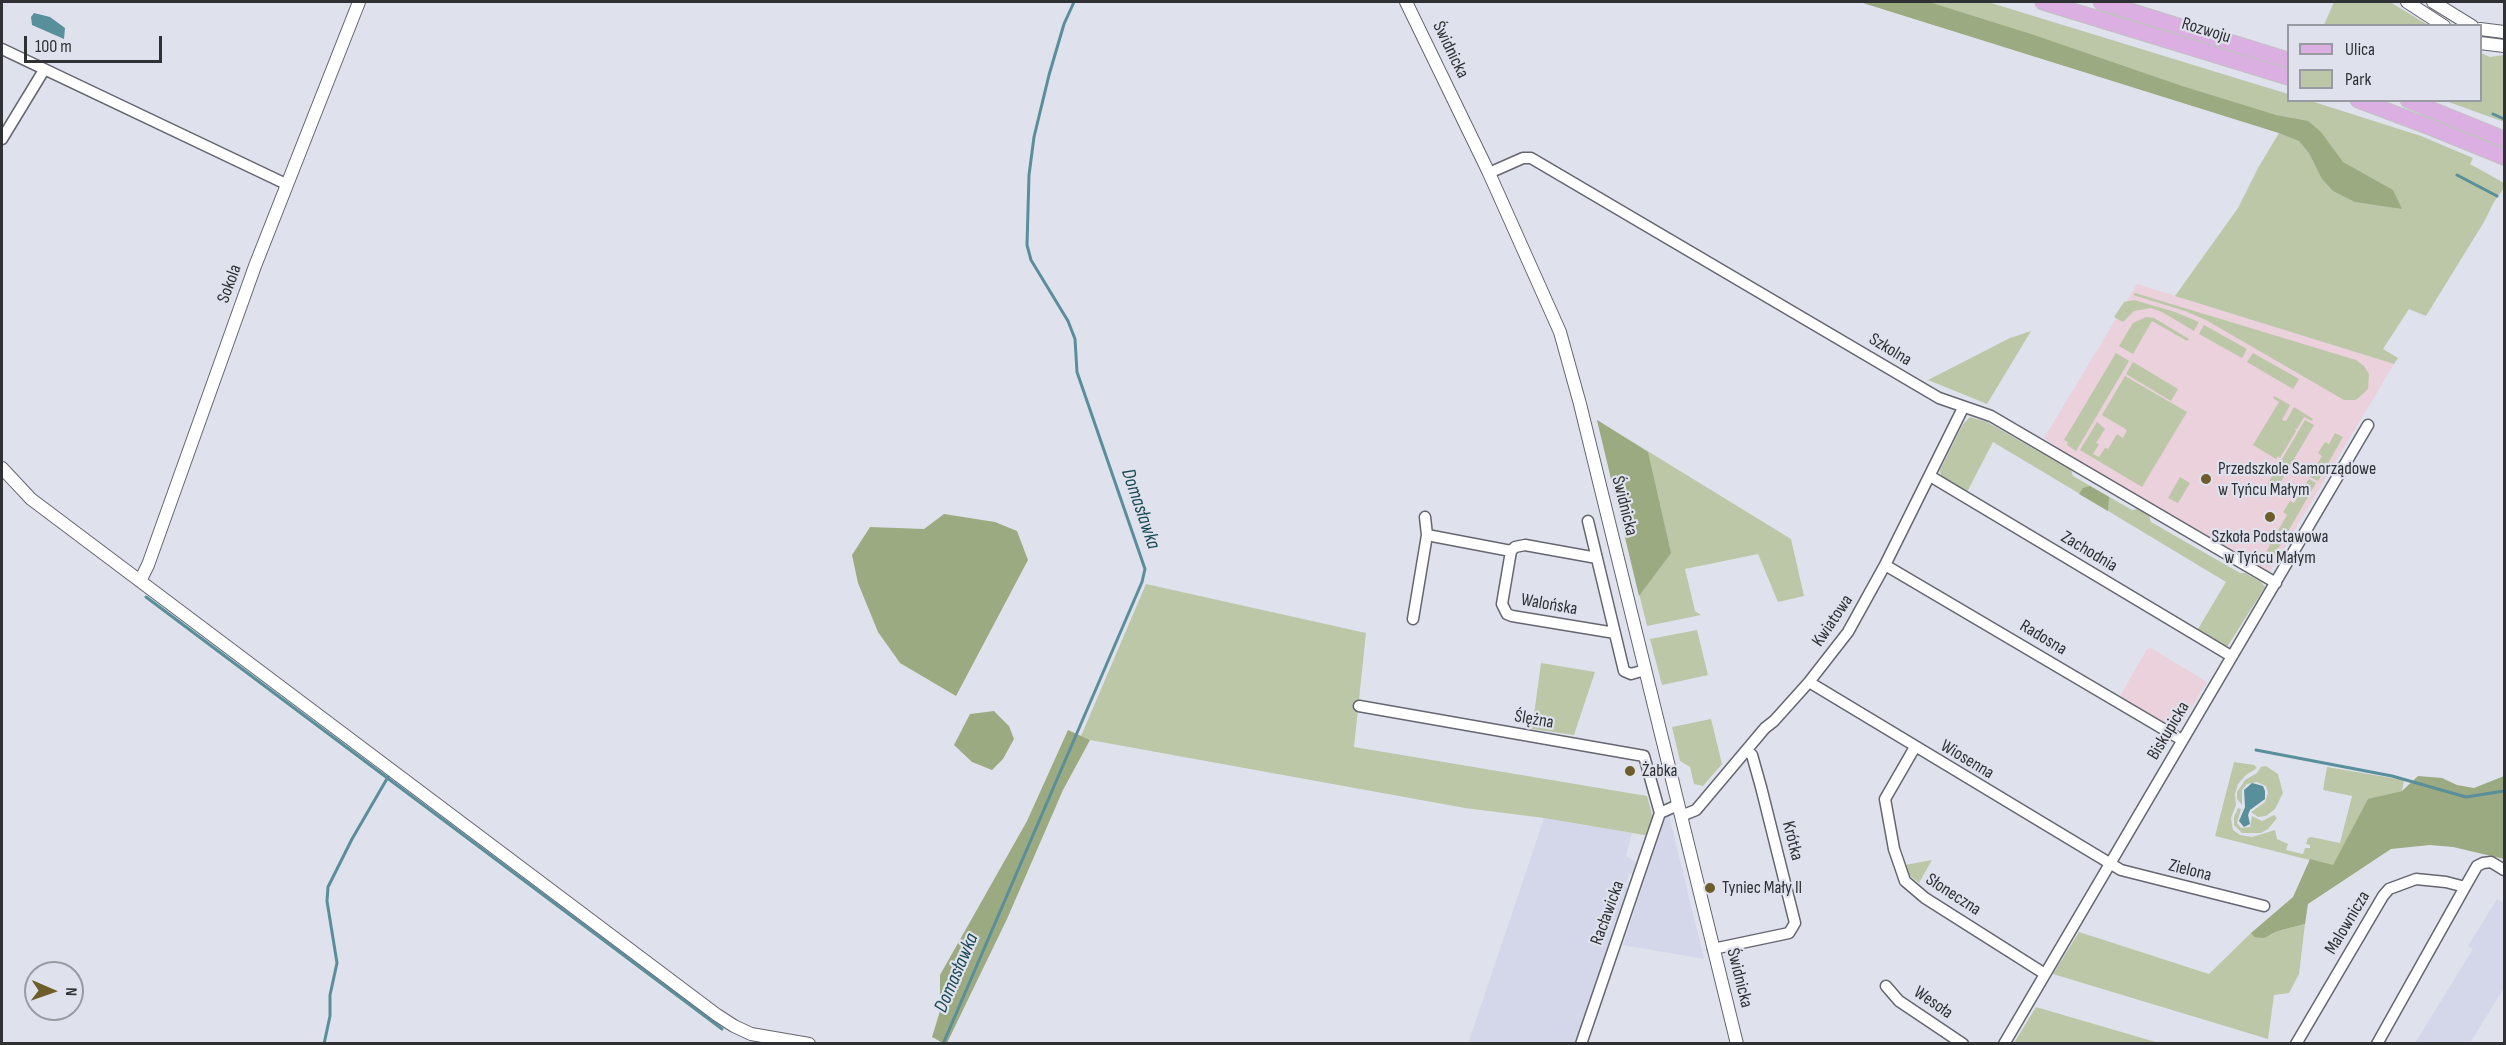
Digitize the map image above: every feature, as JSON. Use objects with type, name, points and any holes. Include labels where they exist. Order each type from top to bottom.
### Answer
[{"type":"main road","name":"Rozwoju","points":[[2043,2],[2287,76]]},
{"type":"main road","name":"Rozwoju","points":[[2101,2],[2287,59]]},
{"type":"main road","points":[[2363,102],[2440,130],[2505,158]]},
{"type":"main road","points":[[2413,102],[2505,139]]},
{"type":"street","name":"Sokola","points":[[140,581],[148,565],[286,184],[359,2]]},
{"type":"street","name":"Świdnicka","points":[[1406,2],[1489,173],[1560,332],[1580,404],[1737,1044]]},
{"type":"street","points":[[2407,2],[2441,24]]},
{"type":"street","points":[[2433,2],[2469,24]]},
{"type":"street","points":[[2482,29],[2505,32]]},
{"type":"street","points":[[2482,43],[2505,46]]},
{"type":"street","points":[[2,49],[286,184]]},
{"type":"street","points":[[2,139],[44,70]]},
{"type":"street","name":"Szkolna","points":[[1489,173],[1523,158],[1532,158],[1939,398],[1991,416],[2276,584]]},
{"type":"street","name":"Kwiatowa","points":[[1680,811],[1696,810],[1765,728],[1774,722],[1809,682],[1848,632],[1886,565],[1963,408]]},
{"type":"street","name":"Biskupicka","points":[[2004,1044],[2365,430]]},
{"type":"street","points":[[2,468],[31,499],[693,998],[734,1026],[751,1034],[809,1044]]},
{"type":"street","name":"Zachodnia","points":[[1930,476],[2231,656]]},
{"type":"street","points":[[1413,619],[1427,535],[1425,517]]},
{"type":"street","points":[[1588,521],[1624,671],[1631,674],[1645,670]]},
{"type":"street","points":[[1427,535],[1510,550],[1519,545],[1525,545],[1597,558]]},
{"type":"street","name":"Walońska","points":[[1510,550],[1502,604],[1507,614],[1615,633]]},
{"type":"street","name":"Radosna","points":[[1886,565],[2182,740]]},
{"type":"street","name":"Wiosenna","points":[[1809,682],[2109,864]]},
{"type":"street","name":"Ślężna","points":[[1359,706],[1644,756],[1660,813]]},
{"type":"street","name":"Słoneczna","points":[[1915,747],[1886,799],[1894,849],[1905,881],[1925,898],[2045,974]]},
{"type":"street","name":"Krótka","points":[[1713,949],[1789,933],[1796,923],[1752,755],[1747,751]]},
{"type":"street","points":[[1660,813],[1680,811]]},
{"type":"street","name":"Racławicka","points":[[1581,1044],[1660,813]]},
{"type":"street","points":[[2377,1044],[2477,866],[2482,862],[2492,862],[2505,870]]},
{"type":"street","name":"Zielona","points":[[2109,864],[2121,870],[2264,906]]},
{"type":"street","name":"Malownicza","points":[[2296,1044],[2389,889],[2416,879],[2446,882],[2465,887]]},
{"type":"street","name":"Wesoła","points":[[1886,986],[1899,1000],[1963,1044]]},
{"type":"shaded area","points":[[2137,284],[2394,364],[2269,573],[2075,460],[2044,438]]},
{"type":"shaded area","points":[[2151,648],[2207,682],[2177,731],[2120,696],[2147,649]]},
{"type":"shaded area","points":[[1669,815],[1704,959],[1623,945],[1666,816]]},
{"type":"shaded area","points":[[1544,818],[1632,833],[1626,856],[1639,864],[1636,872],[1629,874],[1625,886],[1629,892],[1578,1043],[1468,1044]]},
{"type":"shaded area","points":[[2497,899],[2504,903],[2504,988],[2470,1043],[2415,1043],[2473,949],[2468,946]]},
{"type":"green space","points":[[1860,2],[1988,2],[2287,94],[2287,102],[2314,102],[2421,136],[2473,158],[2470,164],[2504,183],[2504,188],[2426,316],[2409,309],[2383,349],[2398,358],[2394,364],[2175,296],[2238,208],[2279,133]]},
{"type":"green space","points":[[1860,2],[1929,2],[2182,86],[2276,115],[2308,121],[2321,132],[2343,162],[2393,190],[2402,209],[2355,202],[2333,191],[2322,179],[2309,153],[2299,141],[2279,133]]},
{"type":"green space","points":[[2334,2],[2390,2],[2426,24],[2324,24]]},
{"type":"green space","points":[[2482,53],[2490,57],[2504,55],[2504,122],[2449,102],[2482,102]]},
{"type":"green space","points":[[2135,293],[2356,360],[2369,374],[2368,389],[2356,400],[2344,400],[2206,320],[2133,295]]},
{"type":"green space","points":[[2134,300],[2199,322],[2194,331],[2151,308],[2134,311],[2123,322],[2114,317],[2124,302]]},
{"type":"green space","points":[[2146,317],[2154,318],[2189,339],[2187,341],[2152,321],[2133,354],[2119,346],[2133,323]]},
{"type":"green space","points":[[2204,325],[2247,349],[2242,358],[2199,334]]},
{"type":"green space","points":[[2031,331],[1987,404],[1928,380],[2010,338]]},
{"type":"green space","points":[[2116,353],[2129,361],[2076,451],[2064,440]]},
{"type":"green space","points":[[2253,353],[2299,379],[2293,389],[2247,362]]},
{"type":"green space","points":[[2133,362],[2178,389],[2171,401],[2126,374]]},
{"type":"green space","points":[[2125,376],[2187,412],[2142,487],[2080,450],[2097,422],[2105,429],[2096,443],[2099,444],[2093,454],[2099,457],[2105,448],[2108,449],[2117,434],[2123,438],[2127,430],[2102,415]]},
{"type":"green space","points":[[2274,396],[2290,405],[2282,420],[2286,421],[2294,407],[2313,419],[2312,421],[2304,417],[2297,429],[2295,428],[2296,431],[2280,458],[2278,456],[2276,459],[2253,445],[2279,402],[2273,398]]},
{"type":"green space","points":[[1970,417],[1987,422],[2071,470],[2073,476],[2132,510],[2138,509],[2149,516],[2151,522],[2240,573],[2245,573],[2261,582],[2265,587],[2227,647],[2198,629],[2226,582],[1993,442],[1967,492],[1941,477],[1940,470],[1963,424]]},
{"type":"green space","points":[[1597,420],[1791,539],[1804,596],[1778,602],[1758,554],[1685,569],[1695,611],[1701,615],[1647,626]]},
{"type":"green space","points":[[1597,420],[1648,452],[1671,553],[1639,596]]},
{"type":"green space","points":[[2305,420],[2314,425],[2273,495],[2264,490]]},
{"type":"green space","points":[[2335,433],[2343,437],[2318,481],[2310,477],[2322,456],[2318,453],[2325,442],[2329,444]]},
{"type":"green space","points":[[2180,477],[2190,483],[2178,503],[2168,498]]},
{"type":"green space","points":[[2309,479],[2316,483],[2268,566],[2255,559],[2258,555],[2263,558],[2270,545],[2266,543],[2272,532],[2276,534],[2287,515],[2283,512],[2290,501],[2294,503]]},
{"type":"green space","points":[[2090,486],[2109,497],[2108,511],[2079,494],[2083,488]]},
{"type":"green space","points":[[944,514],[995,522],[1017,531],[1028,560],[956,696],[900,663],[878,632],[858,583],[852,555],[870,527],[924,529]]},
{"type":"green space","points":[[1146,584],[1366,633],[1354,747],[1647,796],[1654,821],[1650,836],[1544,818],[1465,808],[1090,740],[1081,736]]},
{"type":"green space","points":[[1697,630],[1708,675],[1662,685],[1650,639]]},
{"type":"green space","points":[[1541,663],[1595,672],[1574,735],[1532,729]]},
{"type":"green space","points":[[994,711],[1009,726],[1014,739],[1003,759],[992,770],[972,762],[954,745],[970,714]]},
{"type":"green space","points":[[1711,719],[1722,764],[1703,786],[1694,784],[1690,767],[1680,761],[1672,727]]},
{"type":"green space","points":[[1068,730],[1090,740],[1063,790],[1007,919],[947,1043],[943,1043],[932,1037],[940,1011],[940,975],[1027,821]]},
{"type":"green space","points":[[2234,762],[2254,765],[2257,768],[2238,784],[2235,794],[2236,805],[2231,818],[2233,830],[2240,835],[2252,837],[2275,830],[2277,839],[2288,844],[2286,850],[2303,854],[2305,848],[2310,848],[2310,845],[2306,844],[2308,838],[2311,837],[2340,843],[2352,796],[2323,790],[2327,767],[2404,780],[2402,791],[2368,800],[2333,866],[2215,836]]},
{"type":"green space","points":[[2266,766],[2278,774],[2283,793],[2275,809],[2266,816],[2258,817],[2251,812],[2265,802],[2268,793],[2266,786],[2257,782],[2247,784],[2242,790],[2242,805],[2237,799],[2237,792],[2245,780],[2257,773],[2261,767]]},
{"type":"green space","points":[[2418,776],[2442,778],[2457,785],[2474,788],[2504,776],[2504,859],[2453,847],[2430,845],[2391,849],[2308,904],[2305,924],[2278,931],[2264,938],[2254,937],[2251,933],[2293,897],[2310,859],[2333,865],[2368,799],[2402,791]]},
{"type":"green space","points":[[2238,808],[2241,809],[2237,823],[2241,828],[2250,827],[2252,816],[2262,821],[2274,815],[2277,818],[2268,829],[2261,833],[2242,833],[2234,825],[2234,817]]},
{"type":"green space","points":[[1932,860],[1919,883],[1908,874],[1905,865]]},
{"type":"green space","points":[[2305,924],[2299,974],[2289,993],[2274,995],[2268,1039],[2053,974],[2079,932],[2209,974],[2251,933],[2254,937],[2271,935]]},
{"type":"green space","points":[[2036,1007],[2159,1043],[2014,1043]]},
{"type":"water","points":[[34,13],[50,17],[65,28],[64,39],[32,25],[31,17]]},
{"type":"water","points":[[2252,783],[2263,786],[2265,799],[2250,810],[2248,815],[2250,824],[2244,827],[2239,821],[2245,807],[2244,790]]},
{"type":"waterway","name":"Domasławka","points":[[943,1044],[1142,582],[1145,569],[1077,372],[1075,339],[1068,321],[1031,260],[1027,245],[1029,175],[1034,137],[1064,24],[1074,2]]},
{"type":"waterway","points":[[2493,114],[2504,119]]},
{"type":"waterway","points":[[2457,175],[2497,196]]},
{"type":"waterway","points":[[146,597],[722,1029]]},
{"type":"waterway","points":[[2256,750],[2392,776],[2466,797],[2504,791]]},
{"type":"waterway","points":[[324,1044],[330,1016],[330,995],[337,963],[327,901],[328,887],[352,839],[388,777]]},
{"type":"place","name":"Przedszkole Samorządowe w Tyńcu Małym","points":[[2206,479]]},
{"type":"place","name":"Szkoła Podstawowa w Tyńcu Małym","points":[[2270,517]]},
{"type":"place","name":"Żabka","points":[[1630,771]]},
{"type":"place","name":"Tyniec Mały II","points":[[1710,888]]}]
